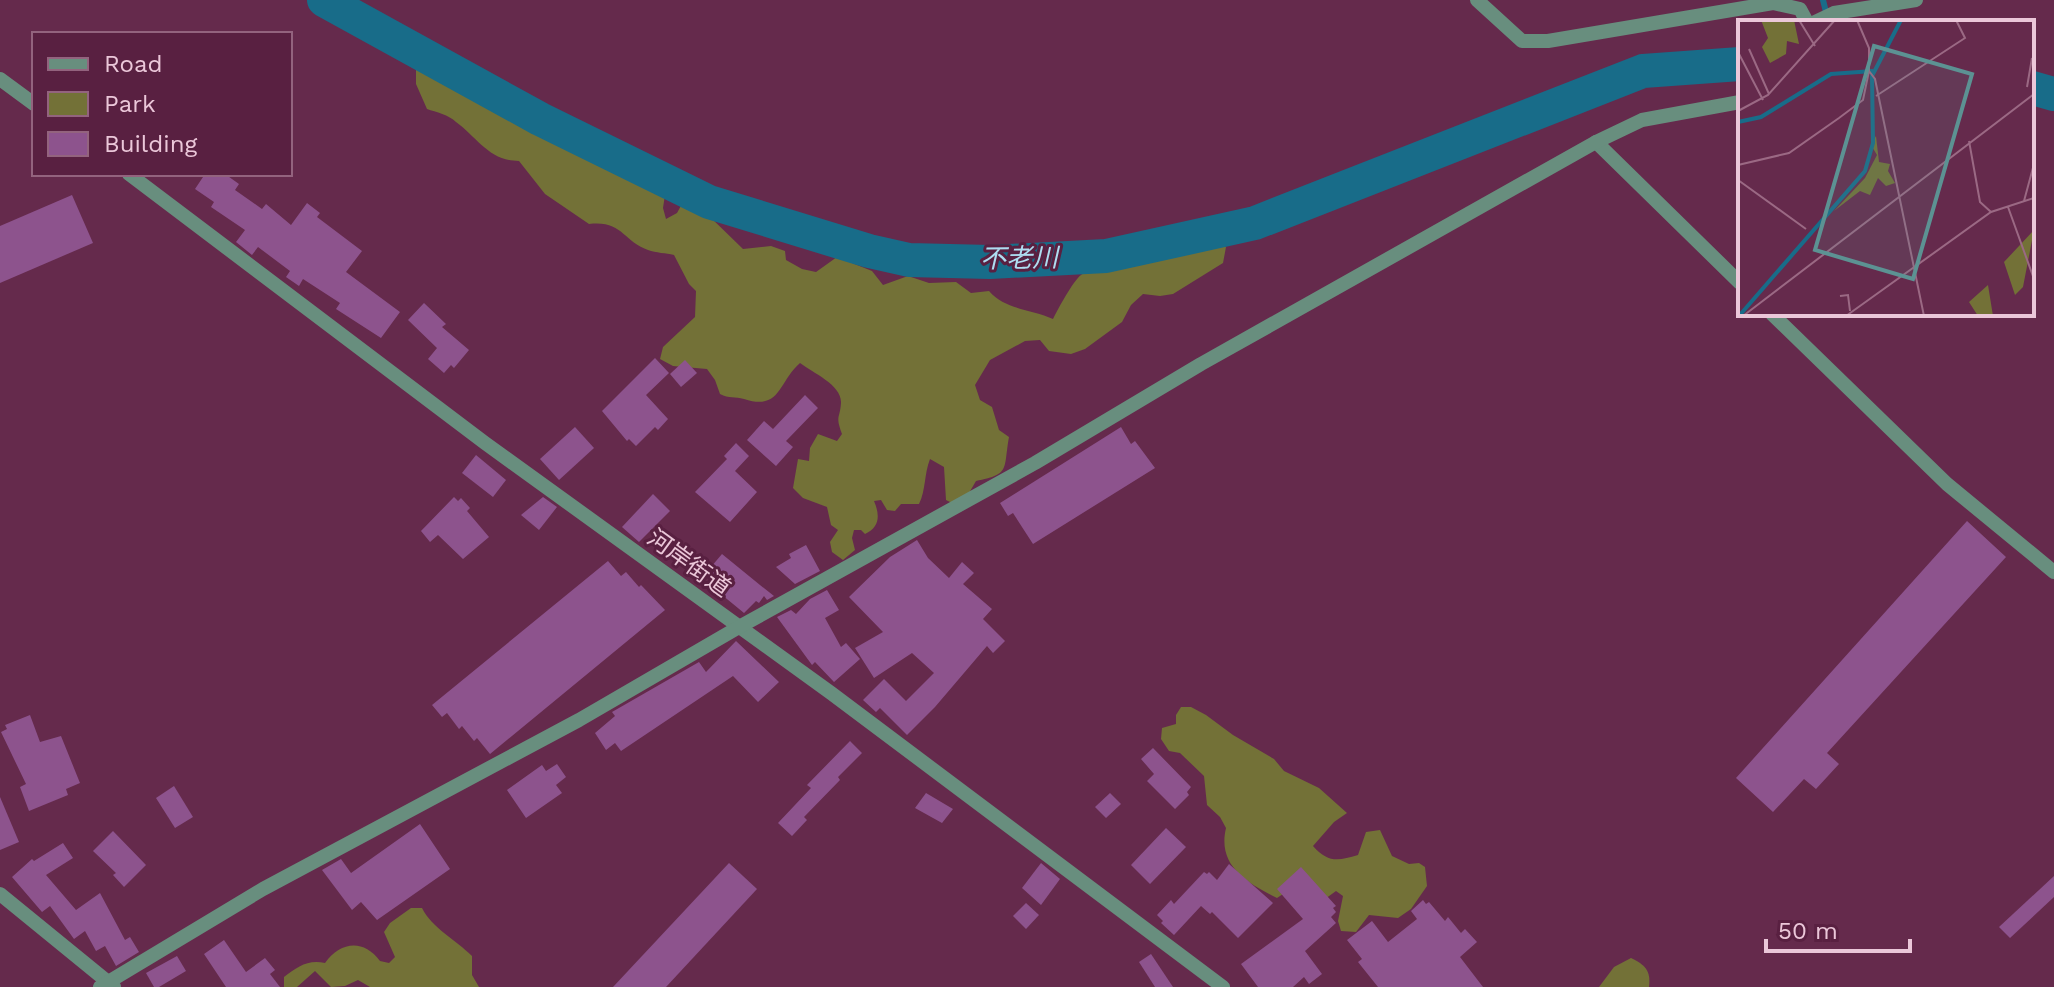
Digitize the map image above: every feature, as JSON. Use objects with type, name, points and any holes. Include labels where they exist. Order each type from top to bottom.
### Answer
[{"type":"street","points":[[1477,0],[1522,41],[1548,41],[1773,3],[1800,9],[1806,20]]},
{"type":"street","points":[[1819,20],[1834,13],[1916,0]]},
{"type":"street","points":[[0,79],[32,103]]},
{"type":"street","points":[[0,894],[108,986],[263,889],[579,720],[1596,142],[1642,120],[1738,102]]},
{"type":"street","points":[[1596,142],[1738,281]]},
{"type":"street","name":"河岸街道","points":[[132,176],[485,443],[739,627],[1223,987]]},
{"type":"street","points":[[1774,316],[1947,484],[2054,572]]},
{"type":"green space","points":[[416,68],[432,72],[496,104],[518,120],[553,138],[594,151],[602,161],[650,183],[665,195],[663,208],[666,219],[677,213],[683,202],[706,213],[743,249],[771,246],[785,251],[786,260],[802,269],[816,272],[837,257],[872,271],[883,285],[908,276],[929,283],[956,282],[971,293],[989,291],[1011,306],[1053,319],[1078,278],[1092,270],[1112,271],[1125,261],[1132,241],[1143,238],[1162,249],[1174,247],[1181,234],[1198,232],[1206,241],[1226,247],[1223,263],[1173,294],[1143,294],[1131,305],[1122,322],[1085,349],[1071,354],[1049,351],[1040,340],[1025,341],[990,360],[975,385],[980,400],[992,407],[999,430],[1009,437],[1003,469],[995,476],[976,481],[969,493],[952,503],[946,500],[944,467],[930,459],[919,504],[901,504],[895,511],[887,510],[881,500],[874,501],[878,516],[876,524],[865,534],[854,530],[855,550],[843,560],[832,552],[830,542],[838,530],[831,525],[827,507],[803,498],[793,488],[798,459],[809,461],[810,448],[818,434],[837,441],[842,434],[838,420],[841,403],[837,391],[800,363],[778,393],[765,401],[756,402],[720,394],[707,369],[673,366],[660,359],[663,347],[695,317],[696,291],[674,255],[648,250],[609,225],[589,224],[545,194],[519,161],[492,153],[453,120],[427,109],[416,84]]},
{"type":"green space","points":[[1181,707],[1191,707],[1206,715],[1274,759],[1284,771],[1319,788],[1347,813],[1334,822],[1313,846],[1324,855],[1339,859],[1358,855],[1366,832],[1380,830],[1392,856],[1425,867],[1427,886],[1411,909],[1398,918],[1369,915],[1356,932],[1341,931],[1338,921],[1343,896],[1336,891],[1325,899],[1289,890],[1277,898],[1237,872],[1226,853],[1226,828],[1207,805],[1204,776],[1180,753],[1169,751],[1161,739],[1162,728],[1176,724],[1176,715]]},
{"type":"green space","points":[[411,908],[422,908],[438,928],[472,956],[472,975],[479,987],[370,987],[358,980],[345,986],[331,987],[315,971],[297,987],[284,987],[284,977],[294,970],[308,963],[325,963],[345,947],[359,946],[380,961],[389,963],[395,957],[384,932],[390,923]]},
{"type":"green space","points":[[1631,958],[1646,969],[1649,987],[1599,987],[1614,967]]},
{"type":"building","points":[[204,176],[228,176],[239,184],[235,190],[262,209],[266,204],[291,225],[307,203],[320,213],[317,217],[362,251],[346,272],[400,312],[381,338],[336,309],[340,303],[303,279],[299,286],[286,277],[290,271],[258,247],[252,255],[236,242],[245,230],[211,207],[214,202],[195,189]]},
{"type":"building","points":[[72,195],[93,243],[0,283],[0,226]]},
{"type":"building","points":[[424,303],[446,324],[442,327],[469,350],[454,368],[451,365],[444,373],[428,359],[437,348],[408,320]]},
{"type":"building","points":[[655,358],[669,373],[646,395],[668,419],[636,446],[629,439],[627,441],[602,411]]},
{"type":"building","points":[[685,360],[697,373],[681,387],[670,374]]},
{"type":"building","points":[[805,395],[818,408],[786,441],[793,447],[776,466],[747,440],[764,421],[773,429]]},
{"type":"building","points":[[575,427],[594,448],[559,480],[540,459]]},
{"type":"building","points":[[1121,427],[1131,444],[1135,441],[1155,468],[1033,544],[1013,513],[1008,516],[1000,503]]},
{"type":"building","points":[[736,443],[749,456],[735,471],[757,492],[730,522],[695,492],[727,459],[724,456]]},
{"type":"building","points":[[476,455],[506,480],[493,497],[462,473]]},
{"type":"building","points":[[653,494],[670,511],[639,542],[622,527]]},
{"type":"building","points":[[454,497],[458,501],[461,498],[470,508],[467,511],[489,537],[463,559],[438,535],[430,542],[421,531]]},
{"type":"building","points":[[543,497],[557,507],[539,530],[521,515]]},
{"type":"building","points":[[1967,521],[2006,557],[1827,753],[1839,764],[1816,789],[1804,779],[1773,812],[1736,778]]},
{"type":"building","points":[[917,540],[928,558],[949,578],[962,562],[974,573],[963,584],[992,609],[983,619],[1005,641],[993,653],[987,646],[907,735],[880,708],[876,712],[863,700],[884,679],[906,701],[934,673],[912,653],[874,678],[855,648],[883,632],[849,597],[890,557]]},
{"type":"building","points":[[806,545],[820,571],[795,584],[776,567],[791,558],[789,554]]},
{"type":"building","points":[[722,554],[774,596],[767,600],[764,596],[744,613],[716,590],[719,585],[705,574]]},
{"type":"building","points":[[608,561],[621,576],[626,572],[665,610],[490,754],[477,738],[474,741],[462,726],[459,729],[447,713],[442,717],[432,705]]},
{"type":"building","points":[[827,590],[839,610],[825,618],[841,647],[846,643],[860,659],[834,682],[815,662],[812,665],[777,617],[791,610],[796,614],[810,599]]},
{"type":"building","points":[[736,641],[779,682],[758,702],[733,676],[621,751],[615,743],[606,750],[595,733],[615,716],[612,712],[699,662],[706,672]]},
{"type":"building","points":[[30,715],[40,742],[61,736],[80,783],[66,789],[68,795],[29,811],[20,787],[26,784],[1,732],[7,729],[5,725]]},
{"type":"building","points":[[850,741],[862,753],[804,817],[807,820],[792,836],[778,823],[811,788],[807,785]]},
{"type":"building","points":[[1153,748],[1191,787],[1187,792],[1189,795],[1175,809],[1147,781],[1154,774],[1141,759]]},
{"type":"building","points":[[557,764],[566,777],[556,785],[562,793],[526,818],[507,790],[542,765],[546,771]]},
{"type":"building","points":[[174,786],[193,817],[175,828],[156,798]]},
{"type":"building","points":[[926,793],[953,809],[942,823],[915,808]]},
{"type":"building","points":[[1110,793],[1121,804],[1106,818],[1095,807]]},
{"type":"building","points":[[0,797],[19,842],[0,850]]},
{"type":"building","points":[[420,824],[450,869],[377,920],[361,902],[352,910],[322,870],[341,859],[351,873]]},
{"type":"building","points":[[1166,828],[1186,847],[1150,884],[1131,865]]},
{"type":"building","points":[[113,831],[146,865],[124,887],[113,875],[116,873],[93,851]]},
{"type":"building","points":[[63,843],[73,858],[46,875],[76,910],[100,893],[125,940],[130,937],[139,952],[116,966],[105,946],[96,951],[85,931],[74,939],[50,906],[42,912],[12,877],[32,859],[34,861]]},
{"type":"building","points":[[729,863],[757,889],[666,987],[613,987]]},
{"type":"building","points":[[1041,863],[1060,879],[1041,905],[1022,888]]},
{"type":"building","points":[[1229,864],[1273,903],[1238,938],[1212,912],[1210,914],[1201,906],[1174,935],[1161,923],[1163,921],[1157,915],[1171,900],[1174,904],[1204,872],[1209,872],[1217,880]]},
{"type":"building","points":[[1301,867],[1336,906],[1333,908],[1336,912],[1331,917],[1336,923],[1305,951],[1322,974],[1309,984],[1304,977],[1293,987],[1258,987],[1241,964],[1303,919],[1277,889]]},
{"type":"building","points":[[2054,876],[2054,897],[2010,938],[1999,927]]},
{"type":"building","points":[[1423,900],[1426,904],[1429,902],[1445,921],[1448,917],[1461,933],[1465,929],[1477,942],[1460,957],[1483,987],[1378,987],[1358,962],[1362,959],[1347,940],[1372,921],[1388,942],[1417,919],[1411,911]]},
{"type":"building","points":[[1026,903],[1039,915],[1026,929],[1013,916]]},
{"type":"building","points":[[224,940],[246,972],[265,958],[275,970],[270,974],[280,987],[226,987],[204,954]]},
{"type":"building","points":[[1151,954],[1173,987],[1155,987],[1139,962]]},
{"type":"building","points":[[177,956],[186,971],[154,987],[146,973]]},
{"type":"waterway","name":"不老川","points":[[324,0],[540,119],[709,202],[869,251],[909,260],[990,262],[1106,256],[1255,223],[1643,71],[1738,64]]},
{"type":"waterway","points":[[1823,0],[1827,16]]},
{"type":"waterway","name":"不老川","points":[[2034,89],[2054,94]]}]
